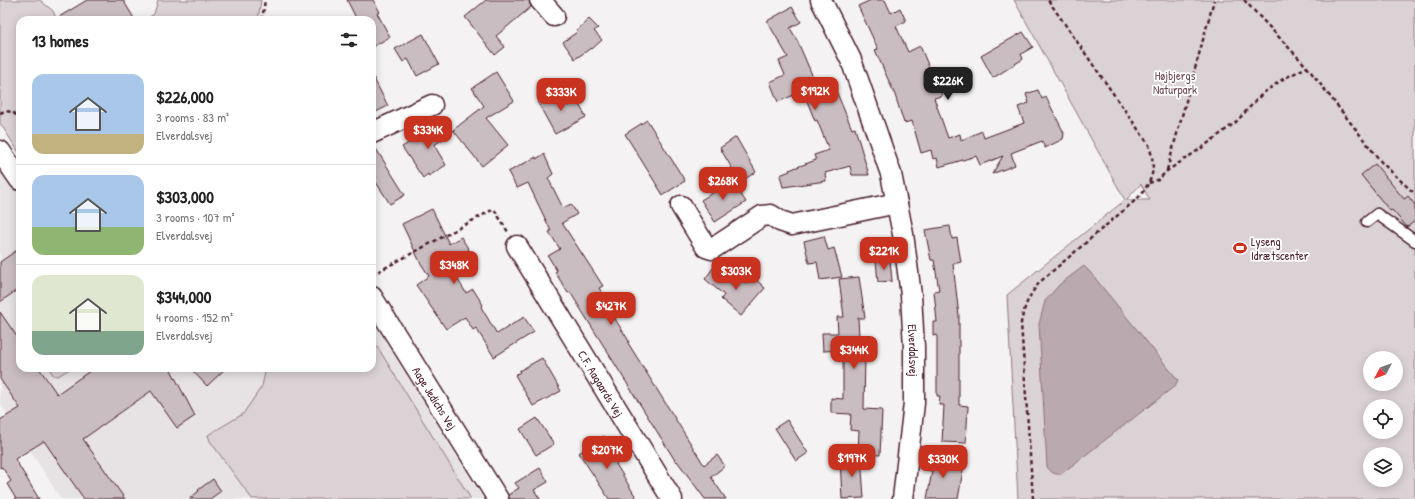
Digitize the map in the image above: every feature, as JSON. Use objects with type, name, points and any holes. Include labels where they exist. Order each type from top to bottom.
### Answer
[{"type":"street","points":[[540,0],[554,16]]},
{"type":"street","name":"Elverdalsvej","points":[[821,0],[851,60],[891,174],[903,234],[910,287],[914,347],[914,403],[903,499]]},
{"type":"street","points":[[376,131],[432,105]]},
{"type":"street","points":[[0,151],[16,174]]},
{"type":"street","points":[[681,206],[706,247],[712,249],[762,216],[771,214],[780,221],[792,225],[897,203]]},
{"type":"street","name":"C.F. Aagaards Vej","points":[[517,246],[672,499]]},
{"type":"street","name":"Aage Jedichs Vej","points":[[376,303],[498,499]]},
{"type":"lane","points":[[1367,222],[1377,214],[1415,241]]},
{"type":"path","points":[[263,16],[265,0]]},
{"type":"path","points":[[1033,499],[1021,323],[1027,301],[1033,290],[1041,281],[1138,198],[1149,183],[1153,172],[1153,158],[1149,145],[1048,0]]},
{"type":"path","points":[[1167,171],[1214,0]]},
{"type":"path","points":[[1244,0],[1307,67],[1382,162],[1415,194]]},
{"type":"path","points":[[1149,183],[1158,180],[1167,171],[1203,147],[1236,122],[1248,111],[1262,94],[1283,79],[1307,67]]},
{"type":"path","points":[[0,113],[5,110],[13,112],[16,115]]},
{"type":"path","points":[[376,273],[494,209],[517,246]]},
{"type":"shaded area","points":[[0,138],[16,162],[16,372],[376,372],[376,326],[483,499],[61,499],[0,403]]},
{"type":"shaded area","points":[[1084,266],[1178,380],[1175,386],[1061,474],[1055,474],[1047,467],[1039,324],[1045,301],[1060,284]]},
{"type":"green space","points":[[0,0],[40,0],[53,11],[55,16],[16,16],[16,148],[0,123]]},
{"type":"green space","points":[[158,0],[261,0],[259,16],[151,16],[154,14]]},
{"type":"green space","name":"Lyseng Idrætscenter","points":[[1014,0],[1415,0],[1415,499],[1018,499],[1007,295],[1125,200]],"holes":[[[1141,184],[1150,200],[1126,200]]]},
{"type":"green space","points":[[376,345],[471,499],[252,499],[210,441],[208,435],[243,414],[262,386],[265,372],[376,372]]},
{"type":"green space","points":[[51,372],[64,372],[58,376],[53,375]]},
{"type":"building","points":[[87,0],[123,0],[133,16],[61,16]]},
{"type":"building","points":[[347,0],[373,0],[380,12],[377,13],[390,37],[376,45],[376,16],[355,16]]},
{"type":"building","points":[[486,0],[529,0],[531,7],[496,36],[505,47],[495,55],[465,17]]},
{"type":"building","points":[[871,0],[885,0],[891,13],[900,8],[906,21],[896,26],[908,52],[920,46],[934,79],[936,78],[942,96],[934,98],[948,138],[960,134],[961,140],[982,131],[984,138],[1024,123],[1018,107],[1029,103],[1026,94],[1038,90],[1042,99],[1046,97],[1064,133],[1063,139],[1045,148],[1042,141],[1011,153],[1015,165],[992,174],[1003,156],[980,165],[976,156],[939,167],[937,158],[933,159],[931,150],[921,153],[912,121],[904,123],[895,95],[875,50],[878,49],[858,6]]},
{"type":"building","points":[[792,7],[801,22],[790,28],[797,40],[816,84],[818,83],[825,98],[837,93],[852,129],[855,128],[869,175],[852,175],[850,166],[825,173],[826,181],[783,187],[780,175],[816,160],[814,155],[829,150],[803,91],[778,102],[770,82],[785,75],[779,61],[788,57],[767,21]]},
{"type":"building","points":[[589,19],[598,28],[594,31],[602,40],[592,49],[591,48],[575,59],[563,42],[577,32],[576,31]]},
{"type":"building","points":[[1023,32],[1033,47],[1021,54],[1023,59],[993,78],[981,56]]},
{"type":"building","points":[[423,34],[439,64],[417,76],[408,59],[403,62],[395,49]]},
{"type":"building","points":[[496,72],[514,101],[486,118],[508,145],[482,166],[453,130],[484,106],[472,88]]},
{"type":"building","points":[[376,83],[388,106],[376,112]]},
{"type":"building","points":[[560,91],[568,106],[577,101],[586,117],[555,134],[538,103]]},
{"type":"building","points":[[647,120],[685,181],[663,195],[625,134]]},
{"type":"building","points":[[443,121],[451,134],[434,145],[446,165],[429,176],[428,174],[423,178],[402,147]]},
{"type":"building","points":[[736,137],[756,172],[740,182],[720,148]]},
{"type":"building","points":[[376,149],[405,195],[390,204],[376,182]]},
{"type":"building","points":[[544,154],[553,174],[548,178],[563,208],[571,204],[577,214],[562,223],[603,286],[599,288],[617,317],[615,319],[629,341],[628,343],[704,465],[717,455],[725,466],[711,477],[726,499],[705,499],[677,461],[676,462],[570,292],[568,293],[555,272],[557,271],[548,256],[560,249],[549,232],[551,231],[528,183],[517,188],[508,172]]},
{"type":"building","points":[[1375,164],[1404,199],[1408,196],[1415,205],[1415,221],[1407,227],[1392,210],[1390,211],[1361,175]]},
{"type":"building","points":[[732,181],[746,202],[715,222],[701,200]]},
{"type":"building","points":[[432,209],[449,244],[461,237],[469,250],[455,259],[457,263],[450,267],[466,293],[473,289],[483,305],[481,307],[497,334],[524,317],[534,332],[494,357],[476,328],[473,330],[465,317],[446,329],[416,285],[429,276],[420,262],[402,224]]},
{"type":"building","points":[[950,226],[952,239],[957,238],[961,262],[953,264],[959,316],[959,405],[968,406],[966,443],[942,442],[944,405],[939,405],[940,396],[937,396],[937,335],[933,336],[933,322],[937,322],[934,291],[939,290],[934,260],[931,260],[925,230]]},
{"type":"building","points":[[824,236],[828,250],[834,248],[842,277],[820,280],[817,262],[809,263],[804,241]]},
{"type":"building","points":[[16,251],[16,291],[0,302],[0,262]]},
{"type":"building","points":[[890,260],[892,281],[878,282],[876,261]]},
{"type":"building","points":[[713,268],[733,285],[735,283],[737,286],[742,280],[746,283],[752,276],[765,288],[741,316],[721,299],[724,295],[705,279]]},
{"type":"building","points":[[859,277],[865,318],[858,318],[860,355],[865,355],[864,409],[882,410],[880,455],[858,454],[859,431],[850,430],[851,414],[831,413],[831,398],[843,399],[843,350],[823,351],[822,333],[838,333],[837,317],[844,317],[839,279]]},
{"type":"building","points":[[0,312],[16,335],[16,372],[42,372],[57,394],[88,372],[172,372],[195,416],[177,428],[151,391],[83,439],[125,499],[84,499],[44,441],[15,459],[39,499],[16,499],[7,484],[11,481],[2,467],[0,468],[0,420],[20,408],[0,379]]},
{"type":"building","points":[[542,358],[561,391],[533,406],[515,375],[520,372],[519,371]]},
{"type":"building","points":[[194,372],[222,372],[207,386]]},
{"type":"building","points":[[537,418],[554,444],[536,455],[520,429]]},
{"type":"building","points":[[787,420],[808,453],[796,461],[775,428]]},
{"type":"building","points":[[604,436],[620,462],[616,464],[637,499],[609,499],[579,453]]},
{"type":"building","points":[[929,454],[950,457],[949,468],[963,470],[958,499],[927,499],[932,471],[927,470]]},
{"type":"building","points":[[861,456],[864,498],[842,499],[840,457]]},
{"type":"building","points":[[540,468],[548,482],[534,490],[540,499],[509,499],[508,495],[519,488],[515,483]]},
{"type":"building","points":[[213,479],[221,491],[210,499],[189,499],[199,491],[198,490]]},
{"type":"place","name":"Lyseng Idrætscenter","points":[[1240,248]]},
{"type":"park label","name":"Højbjergs Naturpark","points":[[1175,82]]}]
